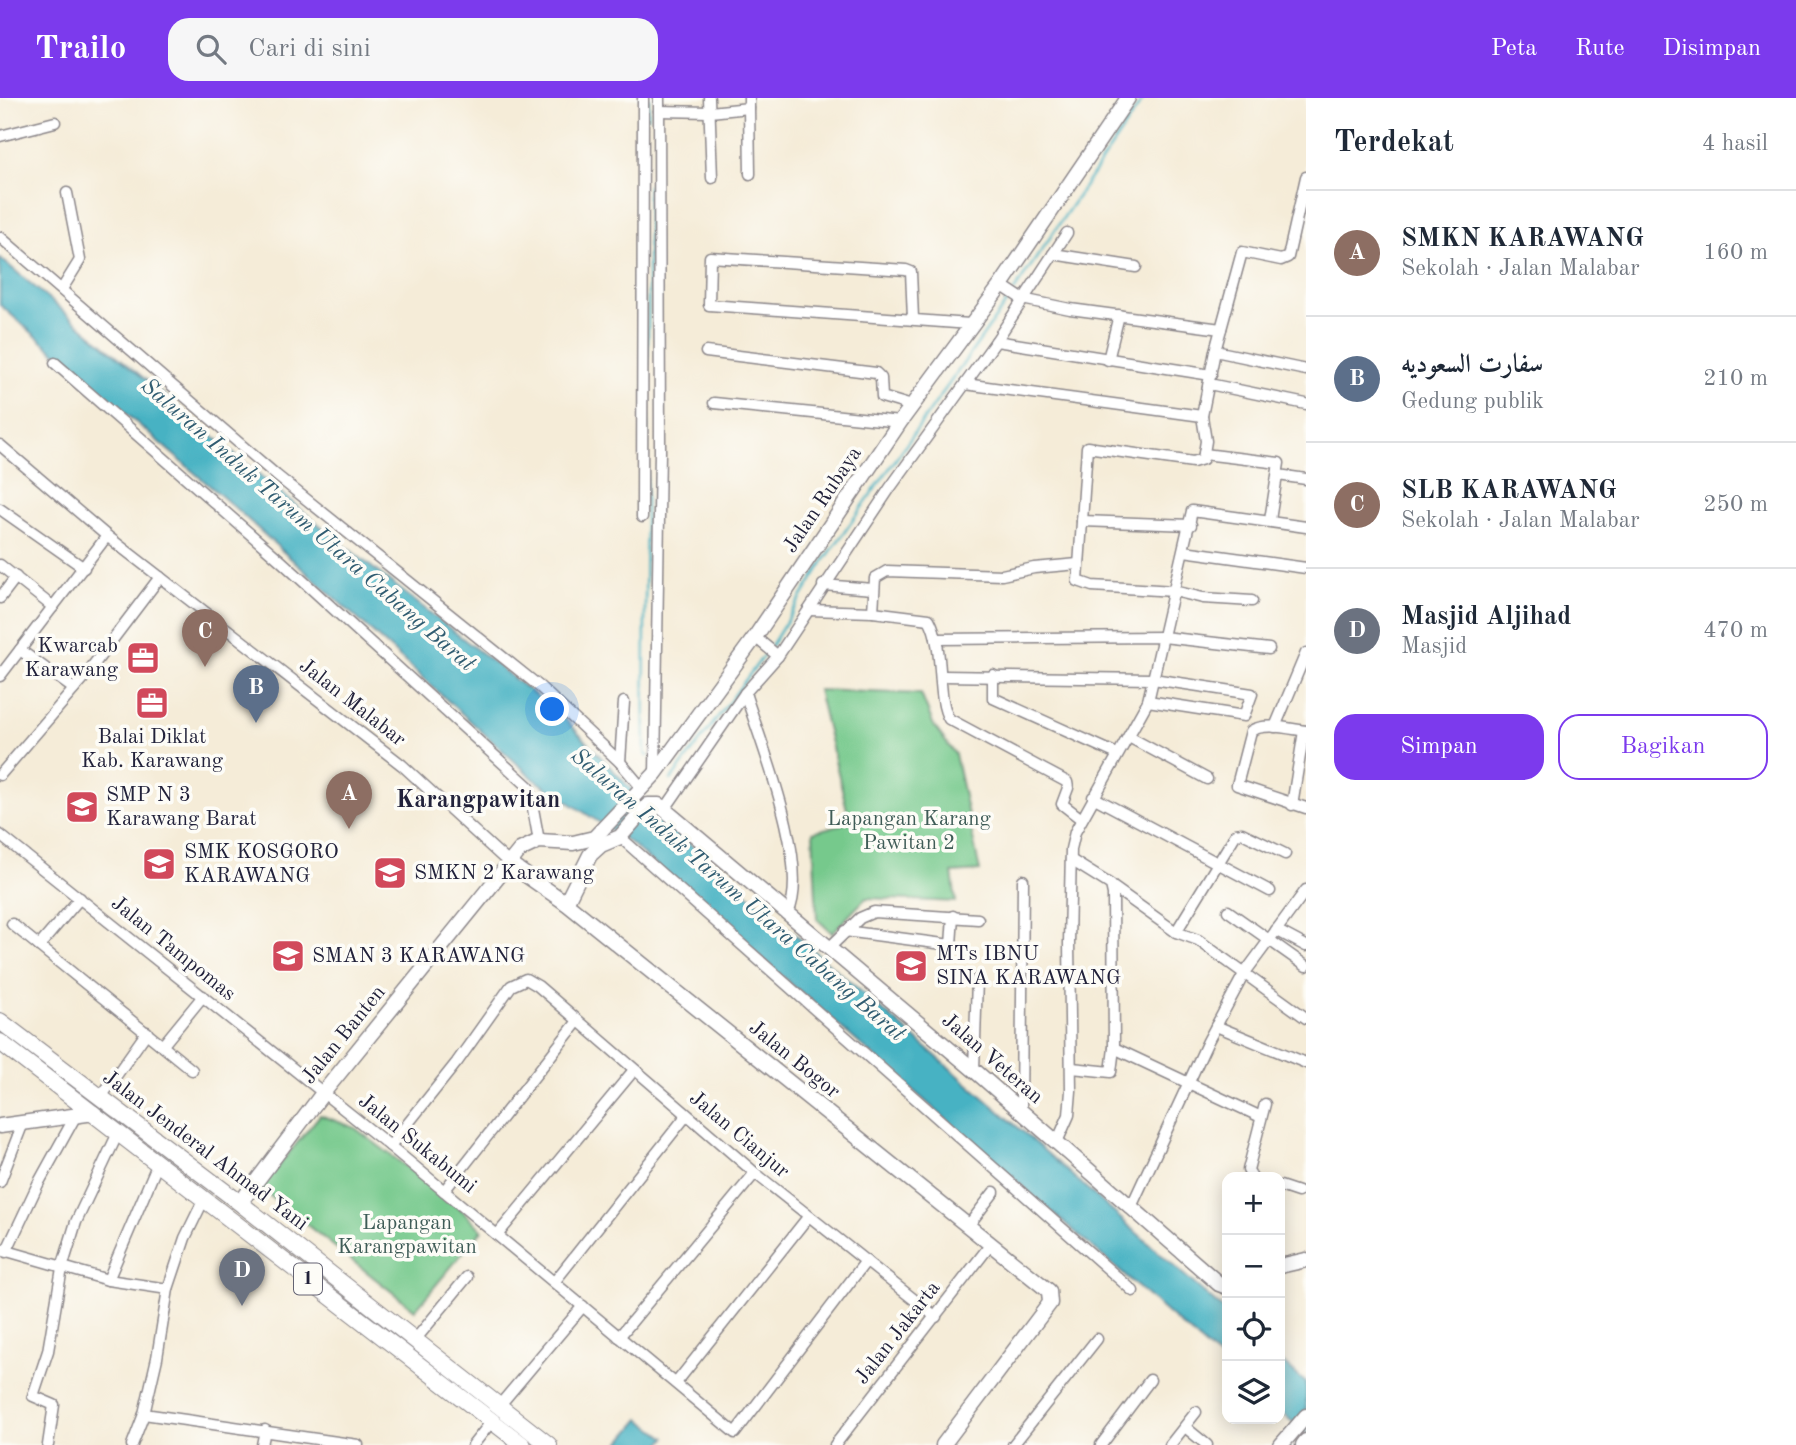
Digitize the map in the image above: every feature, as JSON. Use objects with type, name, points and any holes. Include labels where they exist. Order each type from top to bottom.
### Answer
[{"type":"main road","name":"Jalan Jenderal Ahmad Yani","points":[[0,1021],[240,1203],[549,1445]]},
{"type":"main road","name":"Jalan Jenderal Ahmad Yani","points":[[0,1042],[523,1445]]},
{"type":"street","points":[[642,98],[642,517]]},
{"type":"street","points":[[655,774],[660,477],[659,98]]},
{"type":"street","points":[[683,98],[684,111]]},
{"type":"street","points":[[709,98],[712,178]]},
{"type":"street","name":"Jalan Rubaya","points":[[540,841],[581,842],[594,838],[655,774],[758,639],[900,422],[971,324],[1004,286],[1128,98]]},
{"type":"street","points":[[659,111],[710,112],[749,103],[750,174]]},
{"type":"street","points":[[0,136],[55,122]]},
{"type":"street","points":[[1252,601],[1203,598],[1174,591],[1084,584],[1078,581],[1087,447],[1193,462],[1203,459],[1202,416],[1215,351],[1242,252],[1281,260],[1288,257],[1306,177]]},
{"type":"street","points":[[62,289],[80,260],[67,193]]},
{"type":"street","points":[[566,903],[590,855],[601,845],[620,837],[648,805],[665,809],[745,693],[809,610],[823,586],[996,341],[1021,298],[1067,233]]},
{"type":"street","points":[[0,237],[275,475],[540,687],[620,762],[639,790]]},
{"type":"street","points":[[1053,254],[1136,267]]},
{"type":"street","points":[[912,318],[914,281],[911,272],[906,270],[710,257],[709,305],[971,324]]},
{"type":"street","points":[[1004,286],[1021,298],[1221,329]]},
{"type":"street","points":[[1108,360],[1119,315]]},
{"type":"street","points":[[996,341],[1210,379],[1306,404]]},
{"type":"street","points":[[1215,351],[1306,370]]},
{"type":"street","points":[[706,352],[876,373],[881,378],[882,397],[912,406]]},
{"type":"street","points":[[55,363],[281,561],[529,787],[540,841],[529,843],[510,864]]},
{"type":"street","points":[[965,384],[1202,416]]},
{"type":"street","points":[[714,402],[900,422]]},
{"type":"street","name":"Jalan Malabar","points":[[0,445],[107,536],[402,765],[510,864]]},
{"type":"street","points":[[1204,454],[1279,463],[1270,520]]},
{"type":"street","points":[[1278,475],[1306,479]]},
{"type":"street","points":[[0,509],[84,568]]},
{"type":"street","points":[[1057,1142],[1069,1115],[1072,1068],[1069,943],[1074,832],[1148,701],[1191,525],[1192,511],[1306,527]]},
{"type":"street","points":[[1082,521],[1191,525]]},
{"type":"street","points":[[0,676],[107,536]]},
{"type":"street","points":[[1184,551],[1306,568]]},
{"type":"street","points":[[873,612],[875,578],[887,571],[1002,575],[1034,568],[1078,564]]},
{"type":"street","points":[[0,565],[53,607]]},
{"type":"street","points":[[0,598],[16,577]]},
{"type":"street","points":[[0,775],[74,689],[160,577]]},
{"type":"street","points":[[823,586],[873,589]]},
{"type":"street","points":[[809,610],[873,612],[929,618],[943,676],[944,711],[949,719],[1067,782],[1068,788],[1062,804],[1080,818]]},
{"type":"street","points":[[936,639],[1163,637],[1269,649]]},
{"type":"street","points":[[758,639],[776,654]]},
{"type":"street","points":[[20,650],[74,689]]},
{"type":"street","points":[[1275,727],[1306,653]]},
{"type":"street","points":[[993,675],[993,698],[1117,754]]},
{"type":"street","points":[[943,676],[1153,680],[1252,694],[1244,716],[1148,701]]},
{"type":"street","points":[[745,693],[776,789],[787,833],[794,883],[788,913]]},
{"type":"street","points":[[620,762],[624,702]]},
{"type":"street","points":[[1292,805],[1305,731],[1275,727],[1255,728],[1251,731],[1237,785],[1292,805],[1306,808]]},
{"type":"street","points":[[1129,737],[1207,779]]},
{"type":"street","points":[[1093,797],[1218,866],[1270,891]]},
{"type":"street","name":"Jalan Veteran","points":[[665,809],[1132,1205],[1198,1266],[1222,1283]]},
{"type":"street","points":[[1177,932],[1239,833],[1285,854]]},
{"type":"street","name":"Jalan Tampomas","points":[[0,835],[323,1093]]},
{"type":"street","points":[[620,837],[1133,1291]]},
{"type":"street","points":[[1071,860],[1177,932],[1198,940],[1306,1018]]},
{"type":"street","name":"Jalan Bogor","points":[[510,864],[566,903],[1049,1291],[1050,1303],[943,1445]]},
{"type":"street","name":"Jalan Banten","points":[[240,1203],[323,1093],[510,864]]},
{"type":"street","points":[[1021,1113],[1023,880]]},
{"type":"street","points":[[1072,1068],[1111,1072],[1114,1048],[1111,885]]},
{"type":"street","points":[[1132,1205],[1216,1026],[1244,974],[1305,893]]},
{"type":"street","points":[[38,946],[79,898]]},
{"type":"street","points":[[1228,911],[1273,934],[1306,946]]},
{"type":"street","points":[[830,947],[860,918],[874,912],[978,919]]},
{"type":"street","points":[[845,931],[951,945],[953,916]]},
{"type":"street","points":[[12,924],[192,1070]]},
{"type":"street","points":[[1273,934],[1306,966]]},
{"type":"street","name":"Jalan Cianjur","points":[[390,1146],[457,1062],[507,991],[522,979],[538,986],[754,1173],[936,1317]]},
{"type":"street","points":[[974,1070],[977,979]]},
{"type":"street","points":[[163,1045],[202,996]]},
{"type":"street","points":[[444,1191],[578,1021]]},
{"type":"street","points":[[1216,1026],[1306,1063]]},
{"type":"street","points":[[101,1097],[147,1032]]},
{"type":"street","points":[[1114,1048],[1261,1117]]},
{"type":"street","points":[[498,1234],[634,1070]]},
{"type":"street","name":"Jalan Sukabumi","points":[[323,1093],[555,1281],[734,1433],[866,1261]]},
{"type":"street","points":[[1249,1172],[1265,1104]]},
{"type":"street","points":[[0,1126],[94,1113]]},
{"type":"street","points":[[75,1116],[3,1250],[108,1280],[168,1289]]},
{"type":"street","points":[[555,1281],[686,1116]]},
{"type":"street","points":[[0,1182],[23,1123]]},
{"type":"street","points":[[48,1445],[54,1405],[33,1396],[48,1351],[62,1268],[84,1201],[118,1133]]},
{"type":"street","points":[[108,1280],[158,1163]]},
{"type":"street","points":[[619,1337],[754,1173]]},
{"type":"street","points":[[1285,1188],[1298,1192]]},
{"type":"street","points":[[968,1226],[994,1192]]},
{"type":"street","points":[[132,1445],[144,1414],[157,1358],[168,1289],[185,1238],[204,1199]]},
{"type":"street","points":[[676,1383],[808,1217]]},
{"type":"street","name":"Jalan Jakarta","points":[[835,1445],[991,1244]]},
{"type":"street","points":[[1285,1265],[1306,1259]]},
{"type":"street","points":[[415,1340],[467,1277]]},
{"type":"street","points":[[499,1406],[583,1306]]},
{"type":"street","points":[[1013,1445],[1097,1339]]},
{"type":"street","points":[[1101,1445],[1150,1380]]},
{"type":"street","points":[[1170,1445],[1196,1412]]},
{"type":"street","points":[[144,1414],[358,1445]]},
{"type":"street","points":[[1285,1441],[1306,1416]]},
{"type":"street","points":[[473,1445],[492,1421]]},
{"type":"street","points":[[1185,1427],[1208,1445]]},
{"type":"street","points":[[262,1445],[265,1430]]},
{"type":"green space","name":"Lapangan Karang Pawitan 2","points":[[818,690],[921,694],[934,726],[955,754],[980,871],[952,873],[956,902],[866,898],[832,933],[817,919],[813,832],[850,822]]},
{"type":"green space","name":"Lapangan Karangpawitan","points":[[320,1115],[355,1128],[458,1206],[482,1230],[415,1310],[260,1188]]},
{"type":"water","name":"Saluran Induk Tarum Utara Cabang Barat","points":[[0,258],[341,543],[562,716],[652,811],[1003,1114],[1222,1309],[1222,1361],[630,843],[534,779],[233,506],[0,305]]},
{"type":"water","points":[[1285,1364],[1306,1383],[1306,1434],[1285,1415]]},
{"type":"water","points":[[640,1419],[666,1438],[660,1445],[618,1445]]},
{"type":"waterway","points":[[648,117],[649,98]]},
{"type":"waterway","points":[[1014,291],[1144,98]]},
{"type":"waterway","points":[[648,186],[645,753],[648,756]]},
{"type":"waterway","points":[[771,646],[824,561],[1011,296]]},
{"type":"waterway","points":[[671,780],[767,651]]},
{"type":"place","name":"Kwarcab Karawang","points":[[143,658]]},
{"type":"place","name":"SLB KARAWANG","points":[[205,667]]},
{"type":"place","name":"Balai Diklat Kab. Karawang","points":[[152,703]]},
{"type":"place","name":"سفارت السعوديه","points":[[256,723]]},
{"type":"place","name":"SMP N 3 Karawang Barat","points":[[82,807]]},
{"type":"place","name":"SMKN KARAWANG","points":[[349,829]]},
{"type":"place","name":"SMK KOSGORO KARAWANG","points":[[159,864]]},
{"type":"place","name":"SMKN 2 Karawang","points":[[390,873]]},
{"type":"place","name":"SMAN 3 KARAWANG","points":[[288,956]]},
{"type":"place","name":"MTs IBNU SINA KARAWANG","points":[[911,966]]},
{"type":"place","name":"Masjid Aljihad","points":[[242,1306]]},
{"type":"district","name":"Karangpawitan","points":[[478,801]]}]
